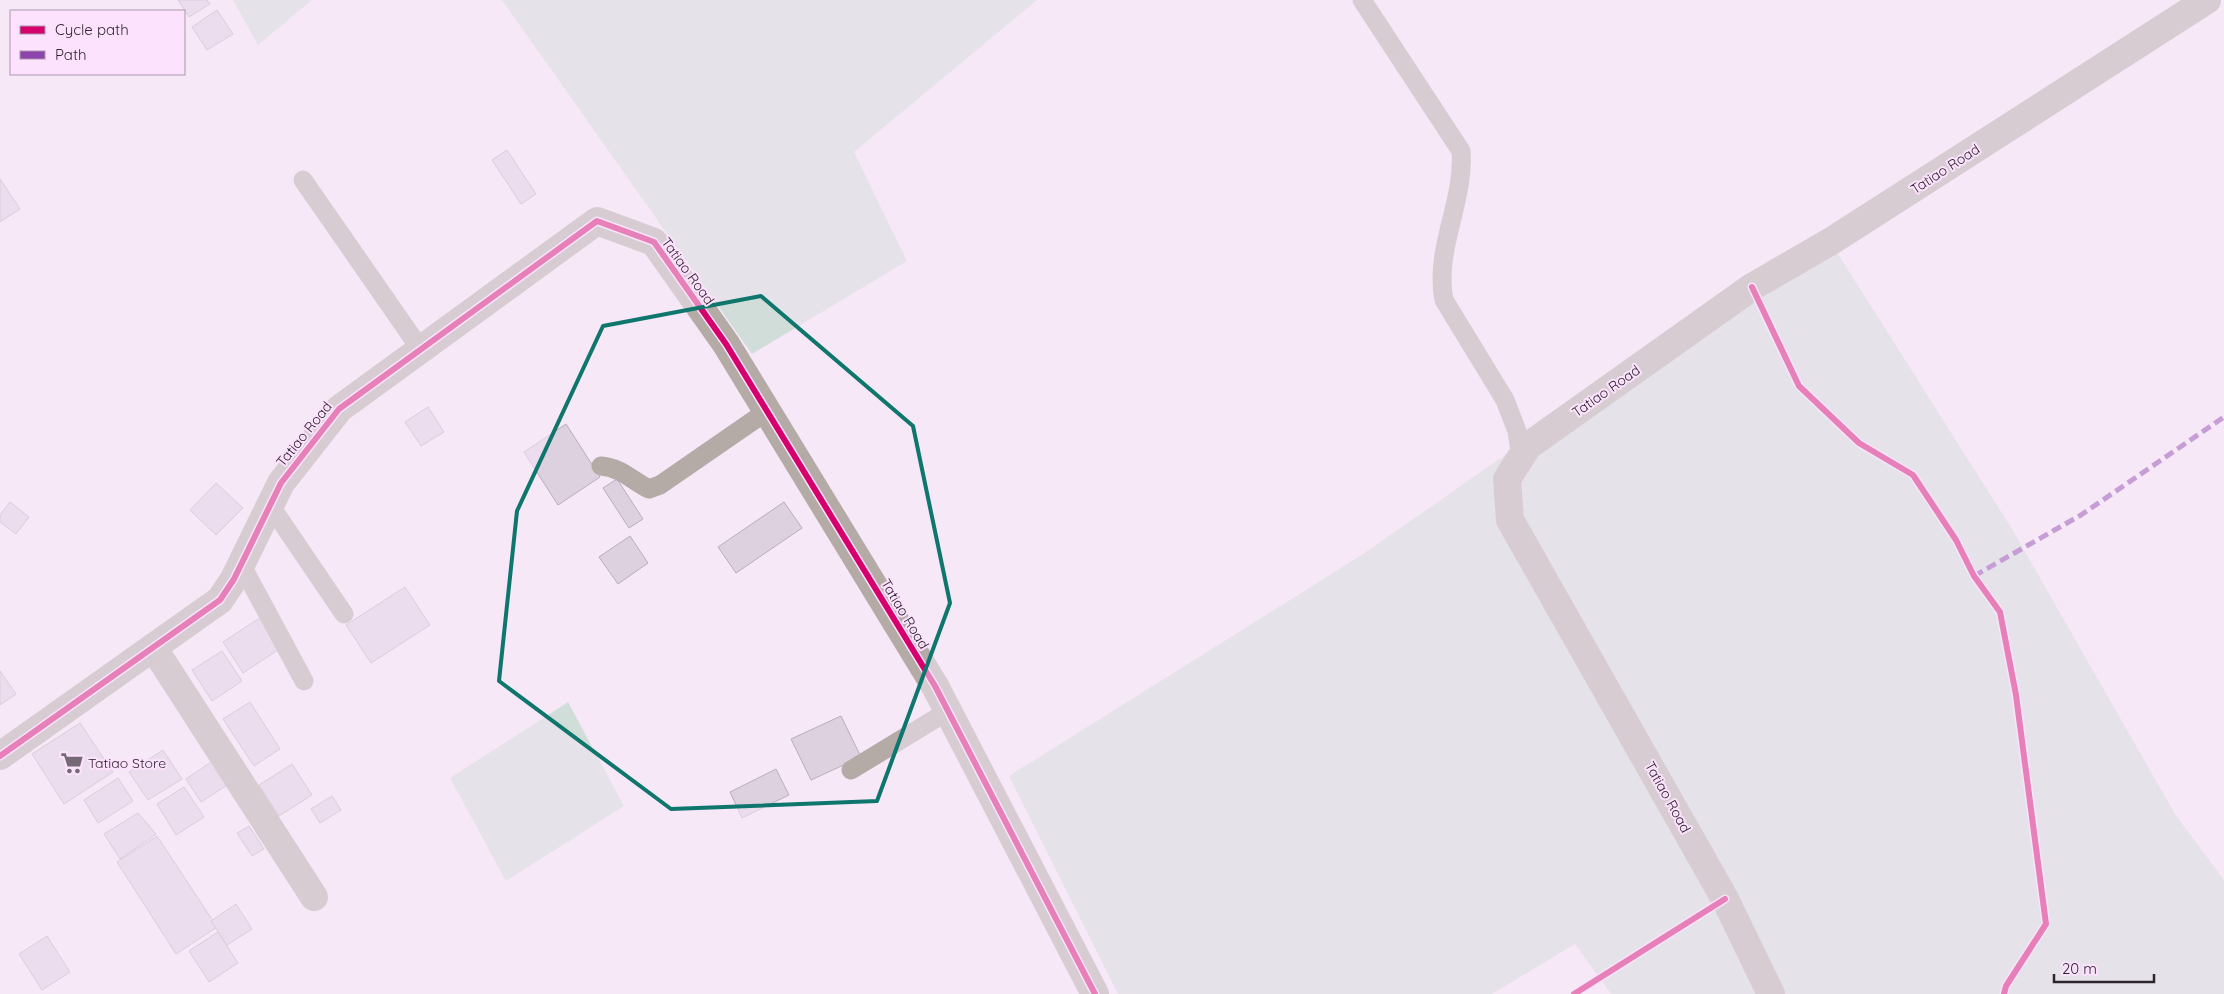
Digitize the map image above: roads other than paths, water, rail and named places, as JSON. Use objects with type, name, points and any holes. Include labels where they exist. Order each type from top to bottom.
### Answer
[{"type":"street","name":"Tatiao Road","points":[[1771,994],[1725,898],[1510,520],[1507,480],[1528,446],[1752,287],[1833,240],[2207,0]]},
{"type":"street","name":"Tatiao Road","points":[[0,756],[220,600],[234,579],[281,483],[339,409],[597,221],[654,242],[726,344],[935,686],[1095,994]]},
{"type":"street","points":[[153,647],[314,897]]},
{"type":"lane","points":[[1362,0],[1461,151],[1462,167],[1444,251],[1441,282],[1444,300],[1505,400],[1517,431],[1521,458]]},
{"type":"lane","points":[[303,180],[421,350]]},
{"type":"lane","points":[[601,466],[614,467],[623,471],[634,482],[649,489],[660,485],[767,411]]},
{"type":"lane","points":[[270,505],[344,614]]},
{"type":"lane","points":[[241,564],[304,681]]},
{"type":"lane","points":[[851,770],[948,711]]},
{"type":"place","name":"Tatiao Store","points":[[72,763]]}]
